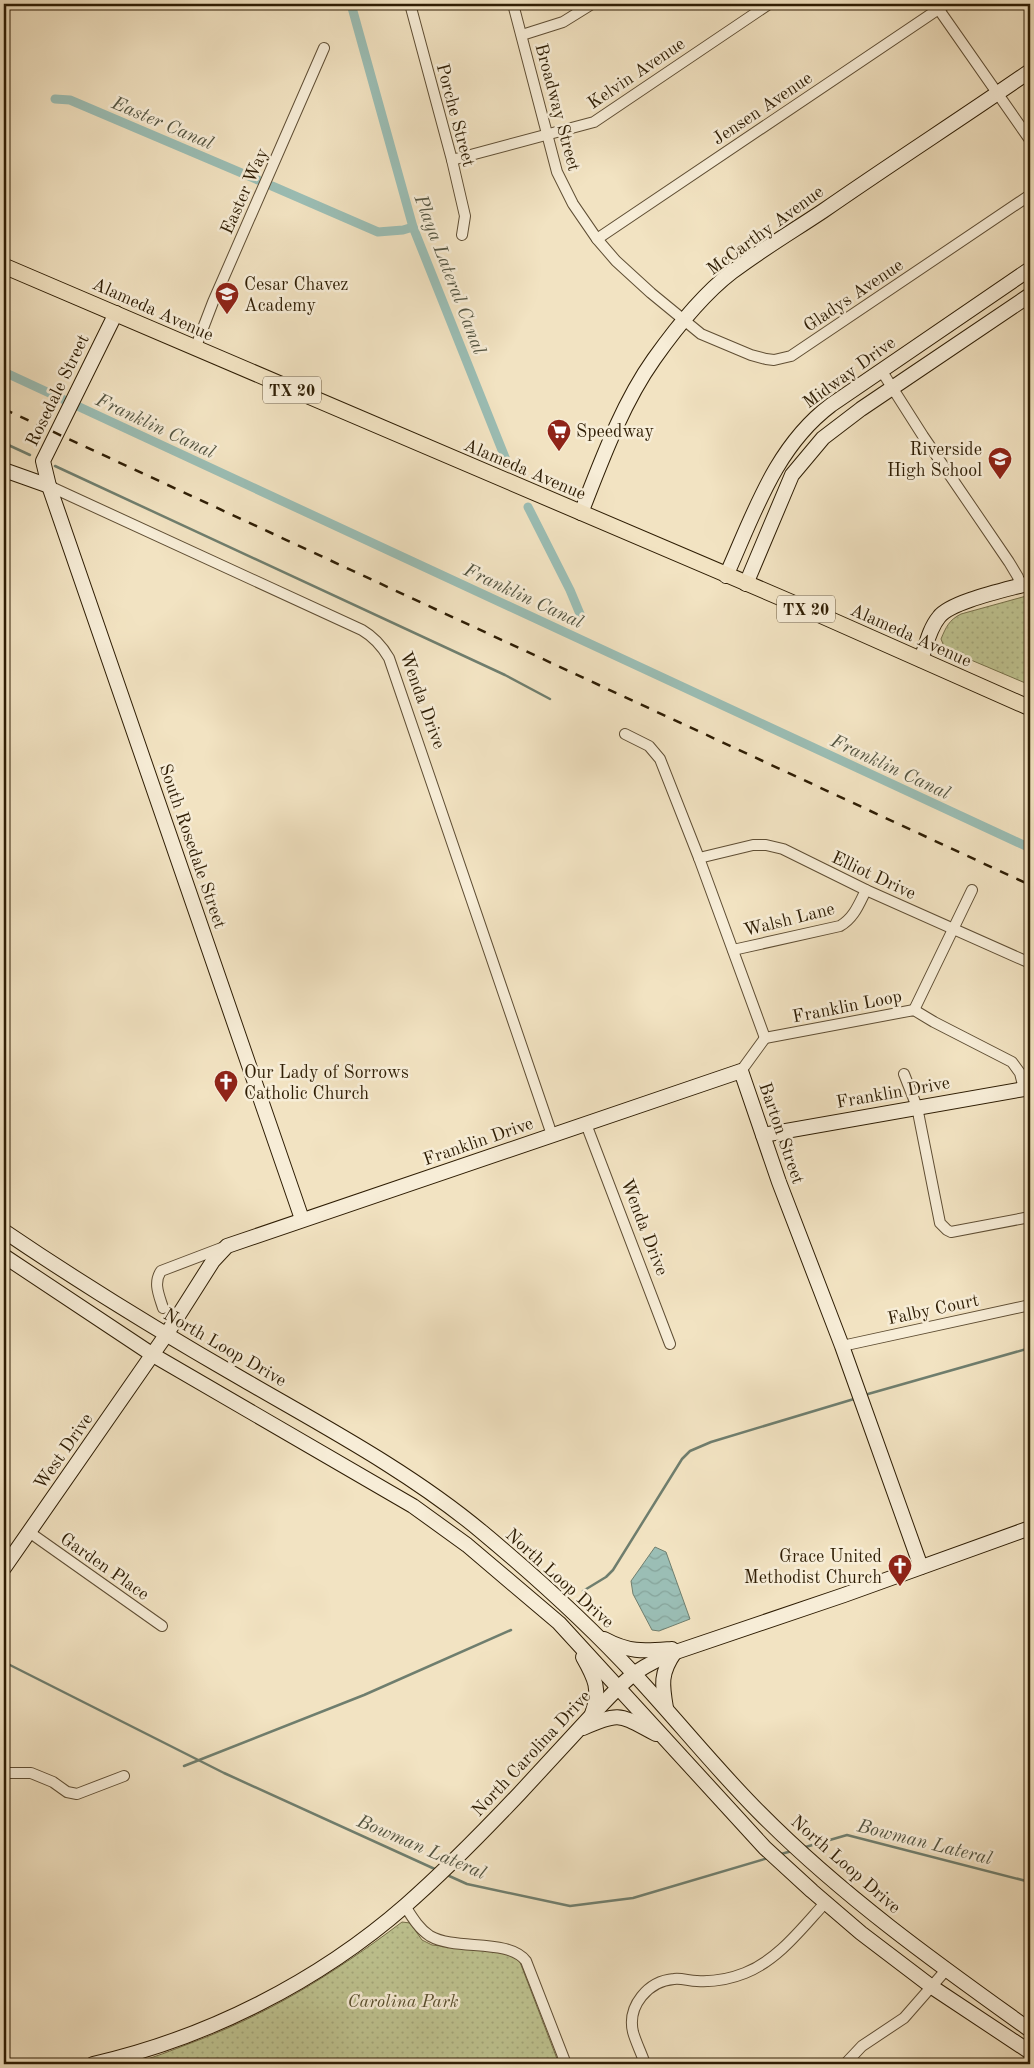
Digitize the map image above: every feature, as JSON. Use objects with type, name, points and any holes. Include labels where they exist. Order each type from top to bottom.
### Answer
[{"type":"main road","name":"McCarthy Avenue","points":[[581,513],[623,413],[641,380],[654,359],[700,302],[732,273],[1030,70]]},
{"type":"main road","name":"Alameda Avenue","points":[[4,266],[746,584],[1030,708]]},
{"type":"main road","name":"Midway Drive","points":[[726,576],[762,495],[789,446],[819,413],[1030,269]]},
{"type":"main road","name":"Midway Drive","points":[[746,584],[792,475],[823,438],[1030,295]]},
{"type":"main road","name":"Rosedale Street","points":[[49,486],[43,461],[116,313]]},
{"type":"main road","name":"Wenda Drive","points":[[4,470],[49,486]]},
{"type":"main road","name":"South Rosedale Street","points":[[49,486],[302,1219]]},
{"type":"main road","points":[[921,660],[933,626],[943,612],[952,607],[1025,585]]},
{"type":"main road","name":"Franklin Drive","points":[[153,1355],[213,1261],[227,1246],[741,1071]]},
{"type":"main road","name":"Barton Street","points":[[741,1071],[921,1566]]},
{"type":"main road","name":"Franklin Drive","points":[[763,1135],[1027,1088]]},
{"type":"main road","name":"North Loop Drive","points":[[4,1231],[95,1292],[348,1441],[432,1495],[480,1531],[569,1608],[596,1634],[758,1811],[812,1862],[867,1909],[946,1970],[1030,2030]]},
{"type":"main road","name":"North Loop Drive","points":[[4,1256],[153,1355],[413,1506],[468,1545],[559,1623],[760,1843],[796,1877],[861,1933],[932,1987],[1030,2052]]},
{"type":"main road","name":"West Drive","points":[[4,1568],[153,1355]]},
{"type":"main road","name":"North Carolina Drive","points":[[93,2064],[179,2038],[218,2023],[268,1999],[336,1959],[405,1906],[427,1886],[618,1687],[634,1674],[657,1660],[680,1650],[1030,1528]]},
{"type":"main road","points":[[468,1545],[480,1531]]},
{"type":"main road","points":[[596,1634],[616,1646],[638,1652],[680,1650]]},
{"type":"main road","points":[[575,1641],[593,1676],[597,1689],[596,1703],[592,1716]]},
{"type":"main road","points":[[666,1709],[663,1677],[667,1663],[680,1650]]},
{"type":"main road","points":[[578,1730],[608,1717],[616,1716],[663,1737]]},
{"type":"street","name":"Porche Street","points":[[410,4],[465,216],[462,235]]},
{"type":"street","name":"Broadway Street","points":[[513,4],[557,172],[564,188],[597,239],[616,261],[684,322]]},
{"type":"street","points":[[522,35],[563,22],[592,4]]},
{"type":"street","name":"Kelvin Avenue","points":[[452,160],[581,126],[600,118],[769,4]]},
{"type":"street","points":[[940,5],[997,94],[1030,140]]},
{"type":"street","name":"Jensen Avenue","points":[[597,239],[940,5]]},
{"type":"street","name":"Easter Way","points":[[195,348],[213,302],[324,48]]},
{"type":"street","name":"Gladys Avenue","points":[[684,322],[701,334],[751,355],[774,360],[791,356],[1030,195]]},
{"type":"street","points":[[881,370],[923,436],[1025,585]]},
{"type":"street","name":"Wenda Drive","points":[[49,486],[362,630],[371,635],[384,649],[389,658],[470,890],[552,1135]]},
{"type":"street","points":[[625,734],[649,746],[660,759],[699,858],[765,1038]]},
{"type":"street","name":"Elliot Drive","points":[[699,858],[753,846],[776,847],[1030,964]]},
{"type":"street","name":"Walsh Lane","points":[[732,950],[840,926],[847,922],[854,913],[866,890]]},
{"type":"street","points":[[914,1010],[972,890]]},
{"type":"street","name":"Franklin Loop","points":[[765,1038],[914,1010],[1012,1062],[1020,1072],[1027,1088]]},
{"type":"street","name":"Barton Street","points":[[741,1071],[765,1038]]},
{"type":"street","points":[[904,1074],[918,1107],[940,1223],[943,1228],[951,1232],[1030,1217]]},
{"type":"street","name":"Wenda Drive","points":[[586,1124],[670,1344]]},
{"type":"street","name":"Franklin Drive","points":[[163,1308],[157,1286],[157,1280],[161,1271],[227,1246]]},
{"type":"street","name":"Falby Court","points":[[842,1346],[1030,1305]]},
{"type":"street","name":"Garden Place","points":[[29,1532],[162,1626]]},
{"type":"street","points":[[4,1773],[18,1772],[40,1776],[67,1792],[77,1794],[124,1776]]},
{"type":"street","points":[[646,2064],[633,2032],[632,2022],[636,2007],[648,1989],[665,1980],[681,1978],[703,1982],[718,1981],[748,1972],[765,1962],[778,1951],[826,1903]]},
{"type":"street","points":[[405,1906],[422,1929],[440,1941],[510,1950],[522,1956],[526,1961],[566,2064]]},
{"type":"street","points":[[846,2064],[862,2046],[904,2018],[946,1970]]},
{"type":"green space","points":[[1030,595],[1030,685],[945,649],[941,639],[948,624],[957,616]]},
{"type":"green space","name":"Carolina Park","points":[[402,1922],[410,1923],[422,1940],[432,1945],[506,1953],[518,1957],[559,2064],[129,2064],[156,2056],[213,2034],[270,2008],[324,1977]]},
{"type":"water","points":[[655,1547],[666,1552],[690,1619],[659,1631],[652,1630],[633,1594],[631,1581]]},
{"type":"waterway","name":"Playa Lateral Canal","points":[[351,4],[413,227],[508,465]]},
{"type":"waterway","name":"Easter Canal","points":[[55,99],[70,100],[258,180]]},
{"type":"waterway","name":"Easter Canal","points":[[272,186],[378,232],[403,230],[413,227]]},
{"type":"waterway","name":"Franklin Canal","points":[[4,372],[1030,848]]},
{"type":"waterway","points":[[4,443],[30,455]]},
{"type":"waterway","points":[[55,466],[505,675],[550,699]]},
{"type":"waterway","name":"Playa Lateral Canal","points":[[528,507],[580,614]]},
{"type":"waterway","points":[[868,1394],[1030,1348]]},
{"type":"waterway","points":[[583,1591],[606,1577],[613,1570],[682,1459],[690,1451],[711,1442],[854,1399]]},
{"type":"waterway","points":[[184,1766],[364,1695],[511,1630]]},
{"type":"waterway","name":"Bowman Lateral","points":[[4,1662],[224,1773],[437,1870]]},
{"type":"waterway","name":"Bowman Lateral","points":[[802,1848],[847,1835],[1030,1882]]},
{"type":"waterway","name":"Bowman Lateral","points":[[781,1854],[792,1851]]},
{"type":"waterway","name":"Bowman Lateral","points":[[447,1875],[467,1884],[570,1906],[633,1898],[768,1858]]},
{"type":"railway","points":[[4,409],[1030,885]]},
{"type":"place","name":"Cesar Chavez Academy","points":[[227,315]]},
{"type":"place","name":"Speedway","points":[[559,452]]},
{"type":"place","name":"Riverside High School","points":[[1000,480]]},
{"type":"place","name":"Our Lady of Sorrows Catholic Church","points":[[226,1103]]},
{"type":"place","name":"Grace United Methodist Church","points":[[900,1587]]}]
